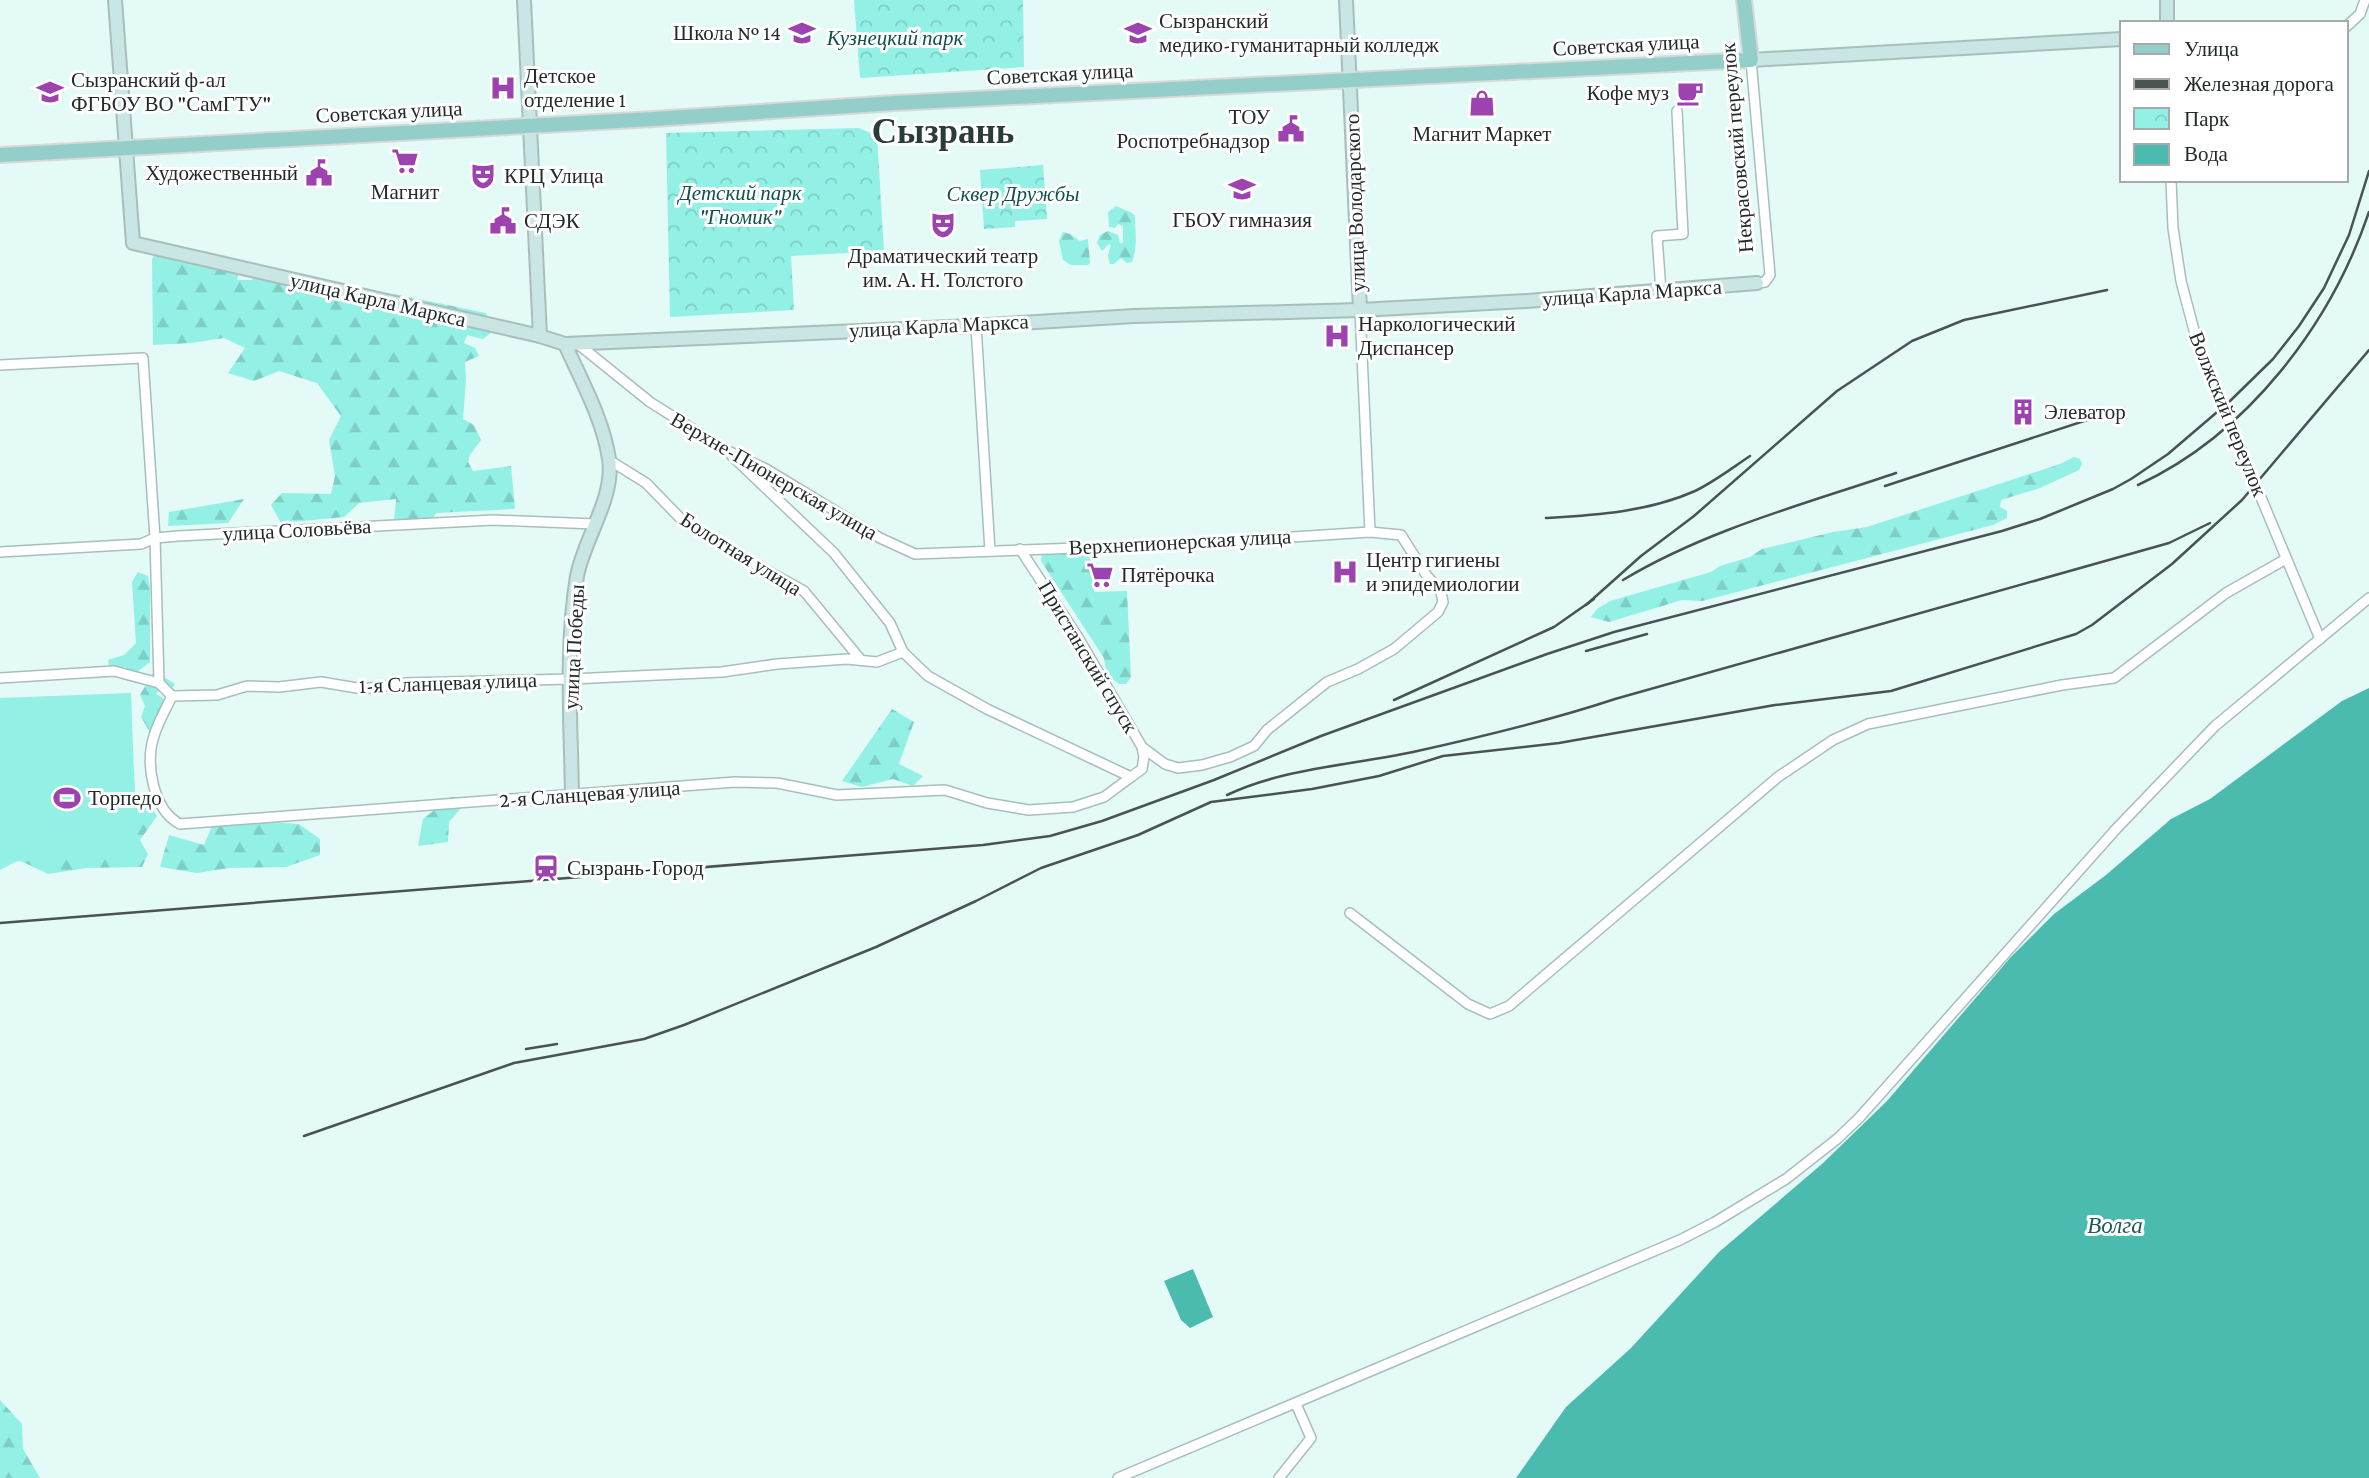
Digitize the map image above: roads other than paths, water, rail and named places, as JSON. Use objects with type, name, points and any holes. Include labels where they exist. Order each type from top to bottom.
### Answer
[{"type":"main road","name":"Некрасовский переулок","points":[[1744,0],[1751,60]]},
{"type":"main road","name":"Советская улица","points":[[0,155],[895,103],[1751,60]]},
{"type":"street","points":[[115,0],[125,148]]},
{"type":"street","points":[[524,0],[540,336]]},
{"type":"street","name":"улица Володарского","points":[[1346,0],[1370,532]]},
{"type":"street","points":[[2166,21],[2167,0]]},
{"type":"street","points":[[2348,25],[2360,14],[2365,0]]},
{"type":"street","name":"Советская улица","points":[[1751,60],[2120,39]]},
{"type":"street","name":"Некрасовский переулок","points":[[1751,60],[1770,275],[1765,282],[1757,283]]},
{"type":"street","points":[[1661,290],[1657,236],[1683,234],[1676,111]]},
{"type":"street","name":"улица Карла Маркса","points":[[125,148],[133,243],[571,344],[976,326],[1134,316],[1360,310],[1757,283]]},
{"type":"street","name":"Волжский переулок","points":[[2171,182],[2173,228],[2187,307],[2212,380],[2320,639]]},
{"type":"street","points":[[976,326],[990,551]]},
{"type":"street","name":"Верхне-Пионерская улица","points":[[571,344],[650,402],[726,450],[766,469],[880,538],[915,554],[990,551]]},
{"type":"street","name":"улица Победы","points":[[571,344],[600,426],[609,460],[610,479],[578,574],[570,679],[572,796]]},
{"type":"street","points":[[0,365],[143,358],[155,538],[159,683]]},
{"type":"street","points":[[726,450],[834,553],[890,624],[903,653],[928,676],[987,709],[1131,777]]},
{"type":"street","name":"Болотная улица","points":[[609,460],[646,483],[682,520],[722,546],[804,591],[860,660]]},
{"type":"street","name":"улица Соловьёва","points":[[0,552],[141,544],[155,538],[494,520],[595,524]]},
{"type":"street","name":"Верхнепионерская улица","points":[[990,551],[1176,544],[1370,532],[1401,535],[1427,576],[1441,592],[1443,602],[1438,612],[1394,649],[1327,682],[1267,730],[1254,746],[1230,757],[1178,768],[1165,764],[1142,747]]},
{"type":"street","name":"Пристанский спуск","points":[[1020,549],[1079,639],[1142,747],[1142,769]]},
{"type":"street","points":[[1350,913],[1468,1004],[1490,1014],[1509,1006],[1778,777],[1833,740],[1868,724],[2062,685],[2114,678],[2226,593],[2286,559]]},
{"type":"street","points":[[1118,1478],[1680,1240],[1737,1209],[1802,1168],[1859,1118],[2117,828],[2207,733],[2369,598]]},
{"type":"street","name":"1-я Сланцевая улица","points":[[172,696],[217,695],[247,686],[279,687],[321,682],[363,689],[406,683],[722,672],[777,664],[847,659],[877,662],[903,653]]},
{"type":"street","points":[[0,678],[114,671],[159,683],[172,696]]},
{"type":"street","name":"2-я Сланцевая улица","points":[[172,696],[153,737],[150,765],[158,797],[170,819],[180,824],[734,782],[777,783],[837,795],[945,790],[987,803],[1029,810],[1073,807],[1104,797],[1142,769]]},
{"type":"street","points":[[1279,1478],[1311,1438],[1296,1404]]},
{"type":"water","name":"Волга","points":[[2369,688],[2369,1478],[1516,1478],[1566,1407],[1631,1348],[1719,1252],[1822,1164],[1887,1101],[2010,958],[2054,914],[2106,875],[2171,819],[2210,799],[2342,701]]},
{"type":"water","points":[[1193,1269],[1213,1317],[1190,1328],[1181,1320],[1164,1281]]},
{"type":"railway","points":[[0,923],[983,845],[1050,836],[1102,821],[1214,780],[1321,736],[1547,654],[1614,632],[2002,531],[2040,519],[2113,489],[2168,454],[2230,401],[2273,359],[2324,288],[2349,235],[2369,171]]},
{"type":"railway","points":[[2138,485],[2178,463],[2215,437],[2249,406],[2281,371],[2332,295],[2353,254],[2369,212]]},
{"type":"railway","points":[[1586,605],[1641,556],[1694,516],[1837,391],[1912,341],[1964,320],[2107,290]]},
{"type":"railway","points":[[304,1136],[514,1063],[644,1039],[684,1025],[876,947],[1041,868],[1138,835],[1211,802],[1312,789],[1379,776],[1443,756],[1559,743],[1775,705],[1891,691],[2076,634],[2092,625],[2172,564],[2242,500],[2369,350]]},
{"type":"railway","points":[[1885,486],[2124,408]]},
{"type":"railway","points":[[1546,518],[1603,514],[1659,504],[1702,487],[1750,456]]},
{"type":"railway","points":[[1623,580],[1655,562],[1722,532],[1896,473]]},
{"type":"railway","points":[[1227,795],[1295,773],[1413,752],[1540,721],[2169,543],[2210,523]]},
{"type":"railway","points":[[1394,700],[1554,627],[1594,599]]},
{"type":"railway","points":[[1586,651],[1647,634]]},
{"type":"railway","points":[[526,1049],[557,1044]]},
{"type":"place","name":"Школа № 14","points":[[802,33]]},
{"type":"place","name":"Сызранский медико-гуманитарный колледж","points":[[1138,33]]},
{"type":"place","name":"Детское отделение 1","points":[[503,88]]},
{"type":"place","name":"Сызранский ф-ал ФГБОУ ВО \"СамГТУ\"","points":[[50,92]]},
{"type":"place","name":"Кофе муз","points":[[1690,93]]},
{"type":"place","name":"Магнит Маркет","points":[[1482,103]]},
{"type":"place","name":"ТОУ Роспотребнадзор","points":[[1291,129]]},
{"type":"place","name":"Магнит","points":[[405,161]]},
{"type":"place","name":"Художественный","points":[[319,173]]},
{"type":"place","name":"КРЦ Улица","points":[[483,176]]},
{"type":"place","name":"ГБОУ гимназия","points":[[1242,189]]},
{"type":"place","name":"СДЭК","points":[[503,221]]},
{"type":"place","name":"Драматический театр им. А. Н. Толстого","points":[[943,225]]},
{"type":"place","name":"Наркологический Диспансер","points":[[1337,336]]},
{"type":"place","name":"Элеватор","points":[[2023,412]]},
{"type":"place","name":"Центр гигиены и эпидемиологии","points":[[1345,572]]},
{"type":"place","name":"Пятёрочка","points":[[1100,575]]},
{"type":"place","name":"Торпедо","points":[[67,798]]},
{"type":"place","name":"Сызрань-Город","points":[[546,868]]},
{"type":"district","name":"Сызрань","points":[[943,131]]},
{"type":"park label","name":"Кузнецкий парк","points":[[895,38]]},
{"type":"park label","name":"Сквер Дружбы","points":[[1013,194]]},
{"type":"park label","name":"Детский парк \"Гномик\"","points":[[740,205]]}]
